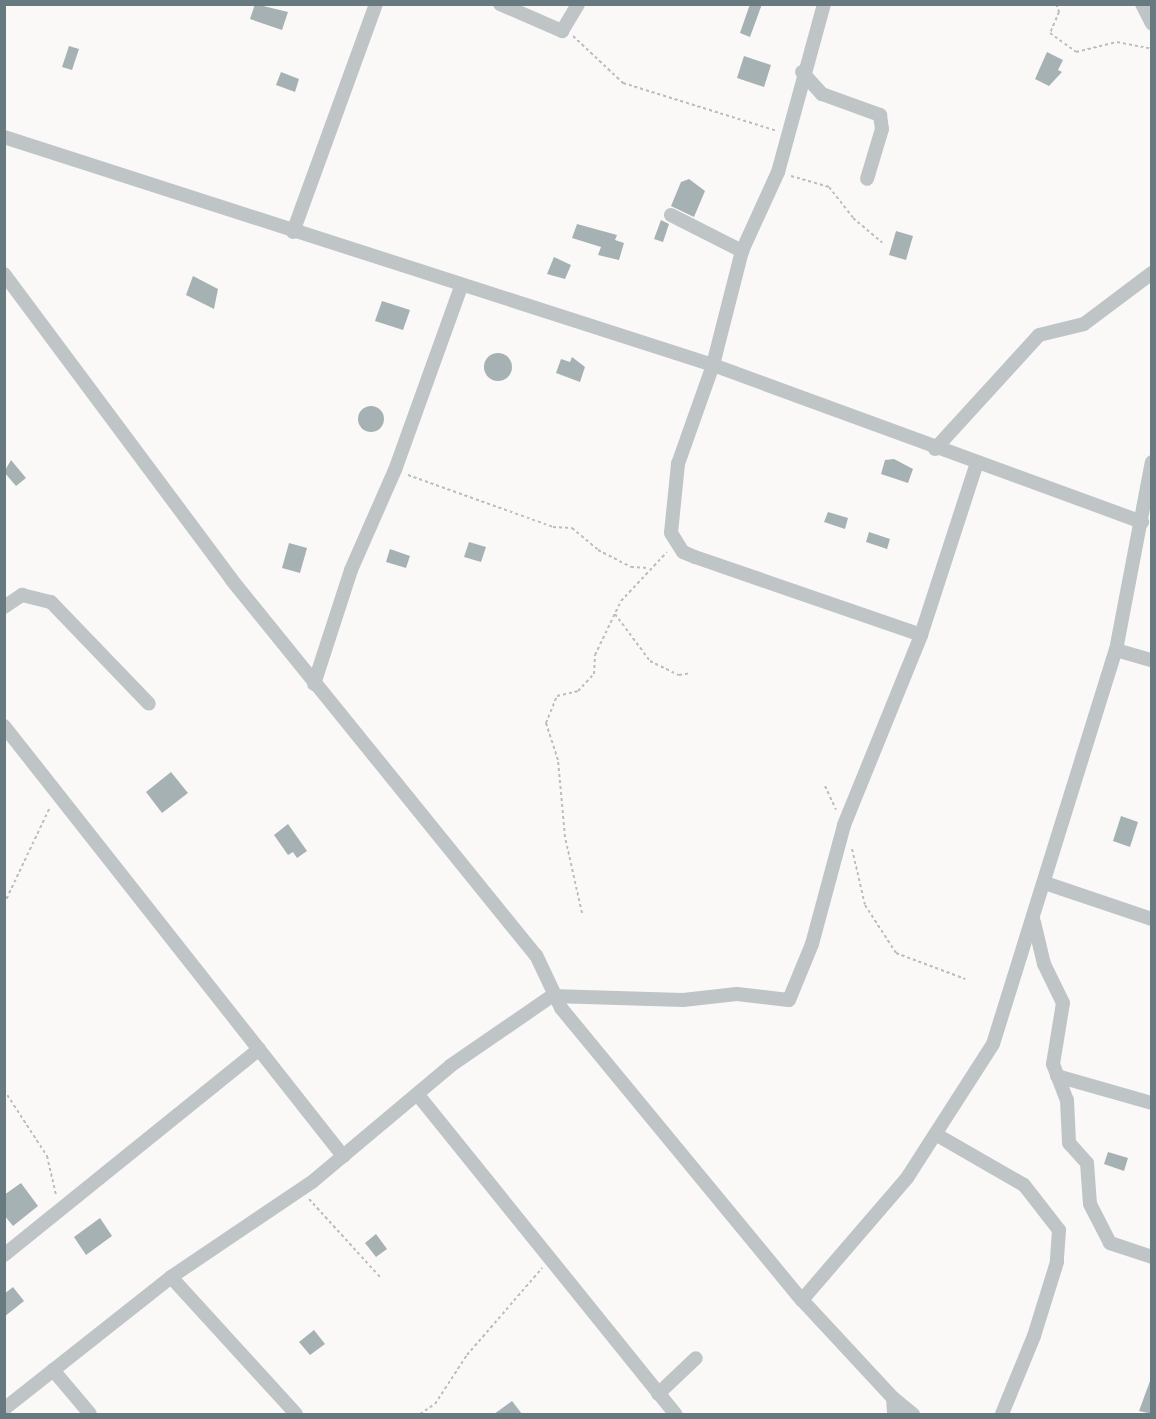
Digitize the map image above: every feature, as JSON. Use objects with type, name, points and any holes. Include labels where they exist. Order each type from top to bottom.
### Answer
[{"type":"street","points":[[293,232],[376,4]]},
{"type":"street","points":[[500,4],[566,30],[578,4]]},
{"type":"street","points":[[824,4],[785,134],[778,172],[742,251],[713,365],[674,481],[669,521],[676,544],[695,557],[921,634]]},
{"type":"street","points":[[1142,4],[1152,24]]},
{"type":"street","points":[[802,72],[822,94],[880,115],[882,129],[867,179]]},
{"type":"street","points":[[4,137],[461,287],[713,365],[935,449],[1142,522]]},
{"type":"street","points":[[671,215],[742,251]]},
{"type":"street","points":[[935,449],[1039,335],[1084,324],[1152,273]]},
{"type":"street","points":[[4,274],[314,684],[532,949],[552,996],[802,1300],[893,1398],[913,1414]]},
{"type":"street","points":[[314,684],[351,570],[395,470],[461,287]]},
{"type":"street","points":[[802,1300],[849,1252],[937,1135],[993,1044],[1034,922],[1116,650],[1152,462]]},
{"type":"street","points":[[4,1409],[171,1277],[304,1188],[418,1095],[552,996],[683,1000],[737,994],[787,1002],[812,944],[844,825],[921,634],[977,463]]},
{"type":"street","points":[[4,607],[22,595],[51,602],[148,704]]},
{"type":"street","points":[[1116,650],[1152,660]]},
{"type":"street","points":[[4,726],[343,1155]]},
{"type":"street","points":[[1045,883],[1152,919]]},
{"type":"street","points":[[1034,922],[1044,964],[1064,1009],[1053,1060],[1067,1100],[1069,1143],[1087,1163],[1090,1204],[1101,1229],[1112,1244],[1152,1257]]},
{"type":"street","points":[[4,1255],[56,1210],[259,1049]]},
{"type":"street","points":[[1057,1076],[1152,1103]]},
{"type":"street","points":[[418,1095],[660,1404],[675,1414]]},
{"type":"street","points":[[937,1135],[1024,1185],[1059,1230],[1057,1262],[1038,1325],[1002,1414]]},
{"type":"street","points":[[171,1277],[296,1414]]},
{"type":"street","points":[[660,1404],[696,1358]]},
{"type":"street","points":[[53,1370],[90,1414]]},
{"type":"street","points":[[893,1398],[894,1414]]},
{"type":"path","points":[[1056,4],[1059,12],[1050,33],[1076,52],[1118,42],[1152,49]]},
{"type":"path","points":[[566,30],[623,83],[785,134]]},
{"type":"path","points":[[778,172],[829,187],[853,218],[882,242]]},
{"type":"path","points":[[395,470],[547,525],[575,529],[598,550],[631,567],[649,568]]},
{"type":"path","points":[[582,913],[565,837],[558,760],[546,723],[557,696],[578,691],[594,674],[593,660],[615,614],[649,568],[676,544]]},
{"type":"path","points":[[615,614],[650,661],[670,672],[692,673]]},
{"type":"path","points":[[825,786],[844,825],[865,905],[896,953],[965,979]]},
{"type":"path","points":[[4,904],[45,813],[62,798]]},
{"type":"path","points":[[4,1090],[52,1169],[56,1210]]},
{"type":"path","points":[[304,1188],[381,1278]]},
{"type":"path","points":[[420,1414],[435,1404],[518,1291],[549,1263]]},
{"type":"building","points":[[255,4],[288,12],[282,30],[250,19]]},
{"type":"building","points":[[750,4],[762,4],[750,37],[740,33]]},
{"type":"building","points":[[69,46],[79,49],[72,70],[62,67]]},
{"type":"building","points":[[1047,52],[1063,60],[1058,70],[1062,72],[1049,86],[1035,79]]},
{"type":"building","points":[[744,56],[771,65],[764,87],[737,78]]},
{"type":"building","points":[[281,72],[299,79],[295,92],[276,85]]},
{"type":"building","points":[[689,179],[705,191],[694,217],[671,206],[681,182]]},
{"type":"building","points":[[661,220],[669,224],[663,242],[654,239]]},
{"type":"building","points":[[577,224],[617,235],[615,240],[624,243],[619,260],[598,255],[601,247],[572,238]]},
{"type":"building","points":[[896,231],[913,236],[906,260],[889,255]]},
{"type":"building","points":[[554,257],[571,265],[565,279],[547,274]]},
{"type":"building","points":[[193,276],[218,289],[214,309],[186,295]]},
{"type":"building","points":[[382,301],[410,310],[403,330],[375,321]]},
{"type":"building","points":[[498,353],[508,357],[512,367],[508,377],[498,381],[488,377],[484,367],[488,357]]},
{"type":"building","points":[[572,357],[585,367],[580,382],[556,373],[561,359],[570,362]]},
{"type":"building","points":[[371,406],[380,410],[384,419],[380,428],[371,432],[362,428],[358,419],[362,410]]},
{"type":"building","points":[[894,459],[913,469],[908,483],[881,474],[885,460]]},
{"type":"building","points":[[11,460],[26,478],[16,486],[4,472]]},
{"type":"building","points":[[828,512],[848,518],[845,529],[824,522]]},
{"type":"building","points":[[869,532],[890,539],[887,549],[866,542]]},
{"type":"building","points":[[469,542],[486,547],[481,562],[464,557]]},
{"type":"building","points":[[289,543],[307,548],[300,573],[282,568]]},
{"type":"building","points":[[390,549],[410,556],[406,568],[386,562]]},
{"type":"building","points":[[171,772],[188,793],[162,813],[146,792]]},
{"type":"building","points":[[1121,816],[1138,822],[1130,847],[1113,841]]},
{"type":"building","points":[[288,824],[307,851],[297,858],[293,852],[288,855],[274,835]]},
{"type":"building","points":[[1108,1152],[1128,1158],[1124,1171],[1104,1164]]},
{"type":"building","points":[[21,1183],[38,1206],[13,1226],[4,1215],[4,1195]]},
{"type":"building","points":[[100,1218],[112,1236],[86,1255],[74,1237]]},
{"type":"building","points":[[376,1234],[387,1249],[376,1257],[365,1243]]},
{"type":"building","points":[[13,1287],[24,1301],[4,1317],[4,1294]]},
{"type":"building","points":[[314,1330],[325,1344],[310,1355],[299,1342]]},
{"type":"building","points":[[1150,1381],[1152,1381],[1152,1414],[1139,1411]]},
{"type":"building","points":[[512,1401],[522,1414],[494,1414]]}]
